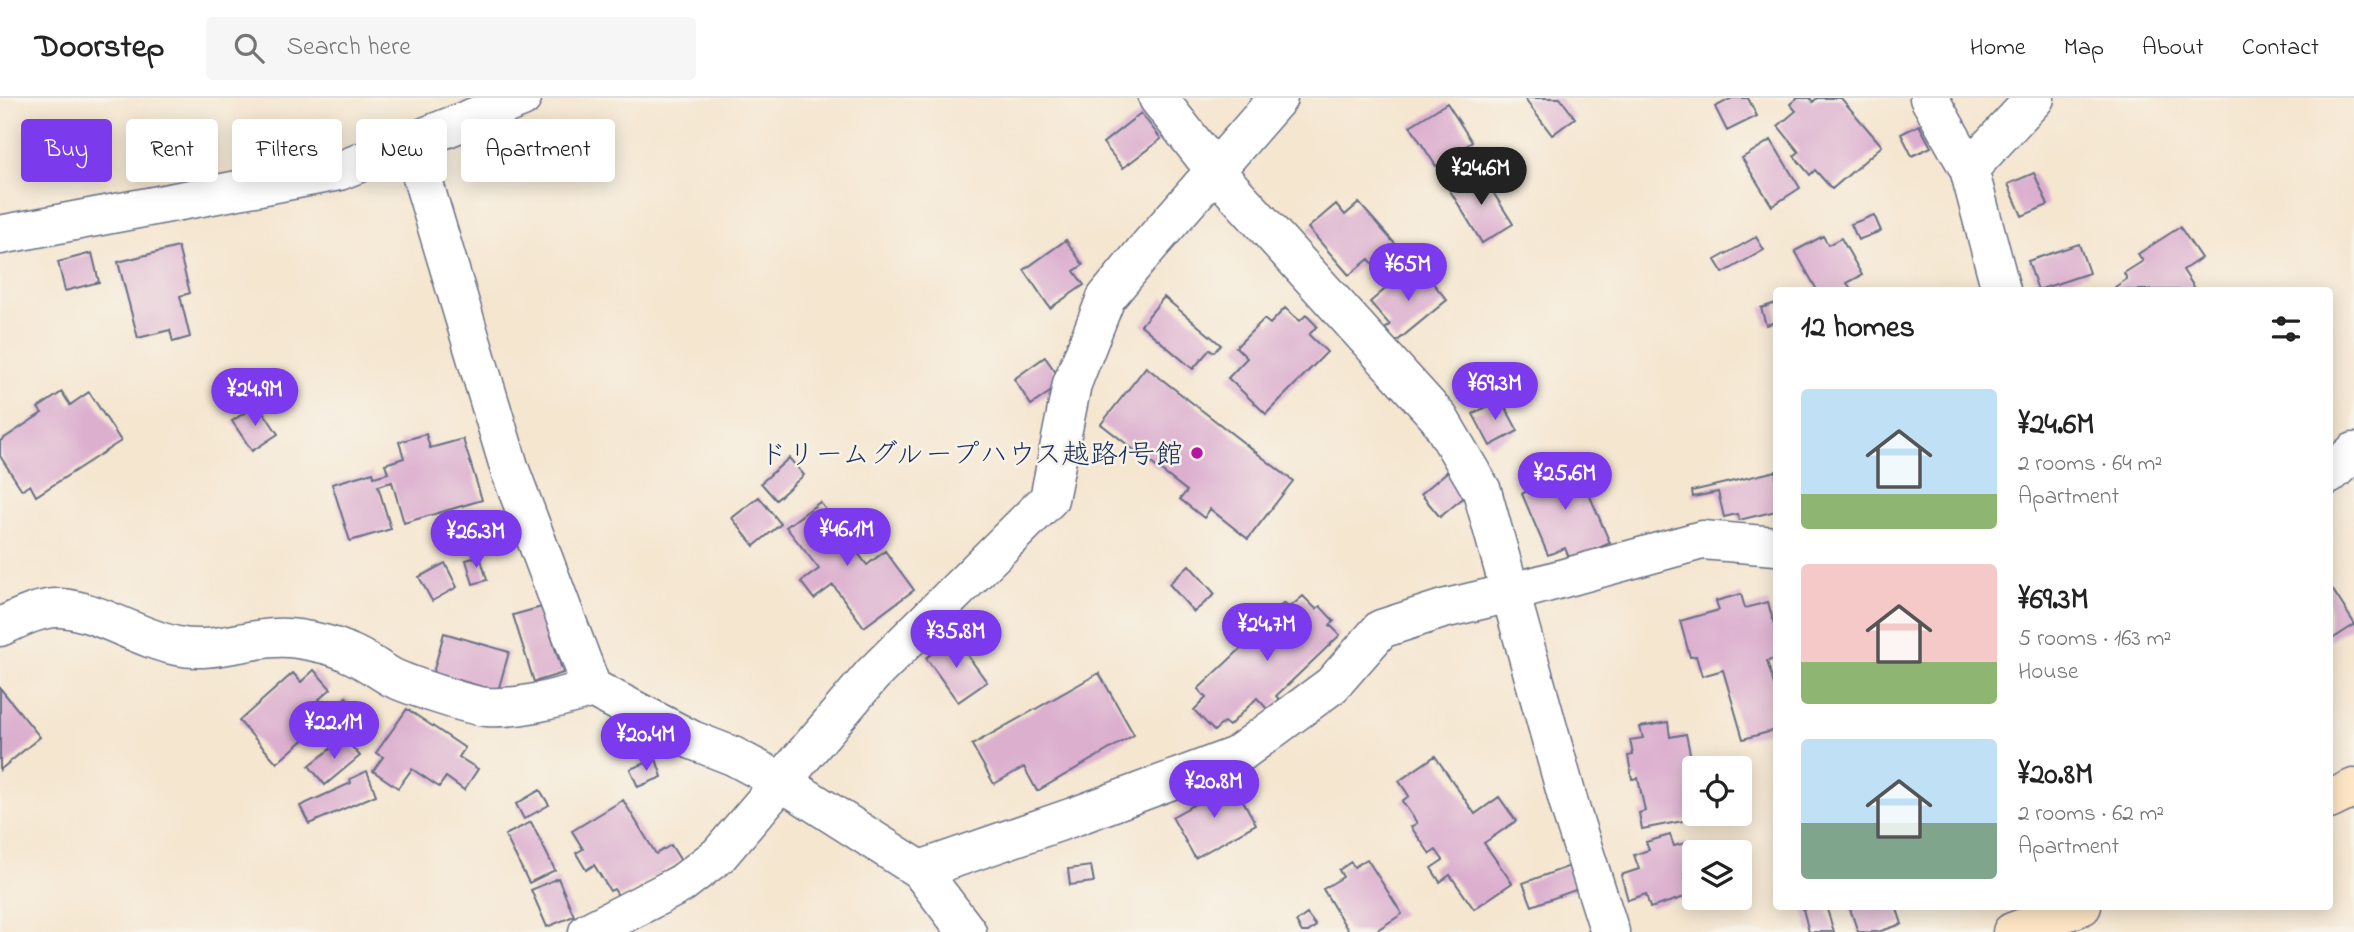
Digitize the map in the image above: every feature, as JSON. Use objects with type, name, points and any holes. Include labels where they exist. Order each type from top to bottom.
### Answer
[{"type":"street","points":[[447,129],[522,98]]},
{"type":"street","points":[[1158,98],[1216,172],[1439,418],[1482,491],[1572,811],[1610,932]]},
{"type":"street","points":[[588,932],[681,884],[719,855],[872,675],[1049,499],[1072,384],[1106,298],[1278,98]]},
{"type":"street","points":[[1929,98],[1969,169],[2000,287]]},
{"type":"street","points":[[1969,169],[2035,98]]},
{"type":"street","points":[[0,235],[339,171],[356,165]]},
{"type":"street","points":[[423,182],[510,470],[592,688],[692,740],[733,756],[782,782],[920,870],[967,932]]},
{"type":"street","points":[[2333,471],[2354,452]]},
{"type":"street","points":[[920,870],[1076,816],[1236,756],[1332,685],[1381,629],[1443,609],[1702,540],[1773,546]]},
{"type":"street","points":[[0,627],[39,611],[59,608],[82,612],[176,646],[223,648],[269,639],[293,638],[321,643],[350,653],[393,678],[486,707],[524,704],[592,688]]},
{"type":"street","points":[[2333,798],[2354,788]]},
{"type":"street","points":[[2012,932],[2071,910]]},
{"type":"building","points":[[1524,98],[1560,98],[1575,118],[1552,135]]},
{"type":"building","points":[[1732,98],[1748,98],[1757,116],[1727,131],[1715,107]]},
{"type":"building","points":[[1797,98],[1810,98],[1813,102],[1817,98],[1841,98],[1882,146],[1832,189],[1815,170],[1810,175],[1794,156],[1799,152],[1778,126],[1796,111],[1790,104]]},
{"type":"building","points":[[1447,103],[1472,142],[1436,166],[1410,126]]},
{"type":"building","points":[[1141,113],[1161,139],[1123,168],[1103,143]]},
{"type":"building","points":[[1919,125],[1931,147],[1912,156],[1901,134]]},
{"type":"building","points":[[1771,140],[1800,188],[1772,206],[1742,158]]},
{"type":"building","points":[[1479,170],[1513,224],[1482,243],[1449,189]]},
{"type":"building","points":[[2034,173],[2048,205],[2022,216],[2008,184]]},
{"type":"building","points":[[1359,203],[1396,245],[1373,264],[1369,259],[1349,275],[1308,228],[1336,204],[1345,215]]},
{"type":"building","points":[[1874,215],[1881,231],[1858,240],[1851,224]]},
{"type":"building","points":[[2180,227],[2201,258],[2183,270],[2194,287],[2115,287],[2127,279],[2124,273],[2143,261],[2138,254]]},
{"type":"building","points":[[1823,236],[1828,245],[1841,238],[1862,275],[1847,283],[1850,287],[1815,287],[1795,251]]},
{"type":"building","points":[[1756,237],[1764,250],[1723,273],[1715,260]]},
{"type":"building","points":[[1066,240],[1083,265],[1074,271],[1084,285],[1050,308],[1024,270]]},
{"type":"building","points":[[2079,244],[2089,273],[2047,287],[2037,287],[2028,261]]},
{"type":"building","points":[[178,247],[190,293],[180,296],[190,337],[173,342],[170,330],[138,338],[118,262]]},
{"type":"building","points":[[92,253],[99,282],[65,291],[58,262]]},
{"type":"building","points":[[1410,268],[1415,275],[1422,270],[1447,300],[1396,342],[1385,329],[1390,325],[1370,302]]},
{"type":"building","points":[[1164,297],[1221,345],[1214,352],[1210,349],[1193,369],[1141,325]]},
{"type":"building","points":[[1773,304],[1773,323],[1766,325],[1761,308]]},
{"type":"building","points":[[1285,308],[1300,321],[1306,315],[1317,326],[1309,335],[1327,352],[1266,414],[1228,378],[1247,358],[1236,347],[1264,319],[1270,324]]},
{"type":"building","points":[[1045,357],[1063,383],[1031,405],[1014,379]]},
{"type":"building","name":"ドリームグループハウス越路1号館","points":[[1146,367],[1293,481],[1248,539],[1210,509],[1204,518],[1180,499],[1187,491],[1101,424]]},
{"type":"building","points":[[62,392],[70,405],[89,392],[121,441],[36,496],[30,485],[22,490],[0,456],[0,441],[42,413],[38,408]]},
{"type":"building","points":[[1501,399],[1518,431],[1490,446],[1473,414]]},
{"type":"building","points":[[258,404],[278,434],[252,451],[232,421]]},
{"type":"building","points":[[426,434],[430,448],[463,439],[482,500],[404,523],[392,482],[378,486],[391,529],[350,541],[332,484],[373,472],[374,477],[388,473],[385,464],[404,458],[399,442]]},
{"type":"building","points":[[789,458],[804,475],[776,500],[761,483]]},
{"type":"building","points":[[1574,459],[1610,543],[1570,560],[1565,548],[1548,555],[1522,494],[1529,490],[1525,480]]},
{"type":"building","points":[[1448,471],[1468,494],[1440,517],[1421,494]]},
{"type":"building","points":[[1773,472],[1773,512],[1739,520],[1737,514],[1724,517],[1718,492],[1693,497],[1692,491]]},
{"type":"building","points":[[759,497],[781,524],[754,546],[732,518]]},
{"type":"building","points":[[820,502],[867,565],[885,551],[914,590],[864,627],[833,585],[814,599],[801,582],[819,569],[786,527]]},
{"type":"building","points":[[480,556],[487,580],[473,584],[466,560]]},
{"type":"building","points":[[445,563],[457,587],[432,601],[419,577]]},
{"type":"building","points":[[1189,565],[1215,594],[1194,612],[1169,584]]},
{"type":"building","points":[[2333,590],[2354,623],[2333,638]]},
{"type":"building","points":[[1741,594],[1745,608],[1768,602],[1773,621],[1773,660],[1767,661],[1773,682],[1773,731],[1743,739],[1723,670],[1702,676],[1696,656],[1690,657],[1680,621],[1719,610],[1716,601]]},
{"type":"building","points":[[1303,596],[1316,609],[1320,606],[1334,621],[1330,625],[1340,635],[1276,696],[1280,700],[1269,711],[1257,698],[1229,726],[1224,722],[1214,731],[1194,710],[1206,698],[1198,689],[1266,625],[1263,622],[1284,603],[1289,608]]},
{"type":"building","points":[[542,607],[563,673],[534,682],[513,615]]},
{"type":"building","points":[[444,633],[509,652],[498,691],[433,673]]},
{"type":"building","points":[[954,637],[987,682],[958,702],[926,658]]},
{"type":"building","points":[[314,670],[331,689],[319,699],[330,712],[346,697],[354,706],[332,726],[326,720],[277,763],[239,721],[293,673],[301,682]]},
{"type":"building","points":[[1099,673],[1134,735],[1037,791],[1024,767],[994,784],[972,745]]},
{"type":"building","points":[[0,688],[40,737],[0,770]]},
{"type":"building","points":[[407,709],[465,748],[459,757],[478,769],[464,790],[446,777],[439,787],[412,769],[398,788],[373,771],[383,757],[376,753]]},
{"type":"building","points":[[1668,722],[1670,737],[1686,734],[1691,756],[1682,756],[1682,821],[1642,829],[1639,813],[1645,811],[1638,778],[1632,779],[1628,756],[1633,755],[1630,740],[1643,738],[1640,727]]},
{"type":"building","points":[[344,738],[360,756],[325,785],[309,766]]},
{"type":"building","points":[[1435,756],[1475,814],[1499,797],[1516,821],[1484,843],[1512,883],[1474,909],[1450,875],[1440,882],[1431,868],[1443,860],[1436,850],[1430,854],[1411,827],[1417,823],[1402,801],[1409,796],[1399,781]]},
{"type":"building","points":[[656,759],[662,777],[638,787],[630,769]]},
{"type":"building","points":[[367,771],[376,795],[309,824],[300,806],[351,783],[350,779]]},
{"type":"building","points":[[1233,783],[1256,824],[1195,858],[1172,817]]},
{"type":"building","points":[[540,790],[549,805],[524,819],[516,804]]},
{"type":"building","points":[[623,800],[656,854],[671,845],[681,861],[619,897],[614,889],[610,891],[594,865],[586,870],[576,853],[583,849],[572,831]]},
{"type":"building","points":[[531,822],[555,870],[529,883],[505,835]]},
{"type":"building","points":[[1670,835],[1674,846],[1682,844],[1682,898],[1650,908],[1646,894],[1628,900],[1621,875],[1639,869],[1634,855],[1649,850],[1646,842]]},
{"type":"building","points":[[1367,859],[1402,914],[1374,932],[1349,932],[1323,889],[1343,877],[1339,870],[1351,862],[1354,867]]},
{"type":"building","points":[[1091,866],[1094,882],[1070,885],[1068,869]]},
{"type":"building","points":[[1570,866],[1578,889],[1532,906],[1523,883]]},
{"type":"building","points":[[558,878],[574,916],[547,927],[531,890]]},
{"type":"building","points":[[1803,910],[1827,910],[1834,932],[1809,932]]},
{"type":"building","points":[[1850,910],[1897,910],[1902,924],[1878,932],[1858,932]]},
{"type":"building","points":[[1307,914],[1316,926],[1308,932],[1302,932],[1296,922]]},
{"type":"place","name":"ドリームグループハウス越路1号館","points":[[1197,453]]}]
